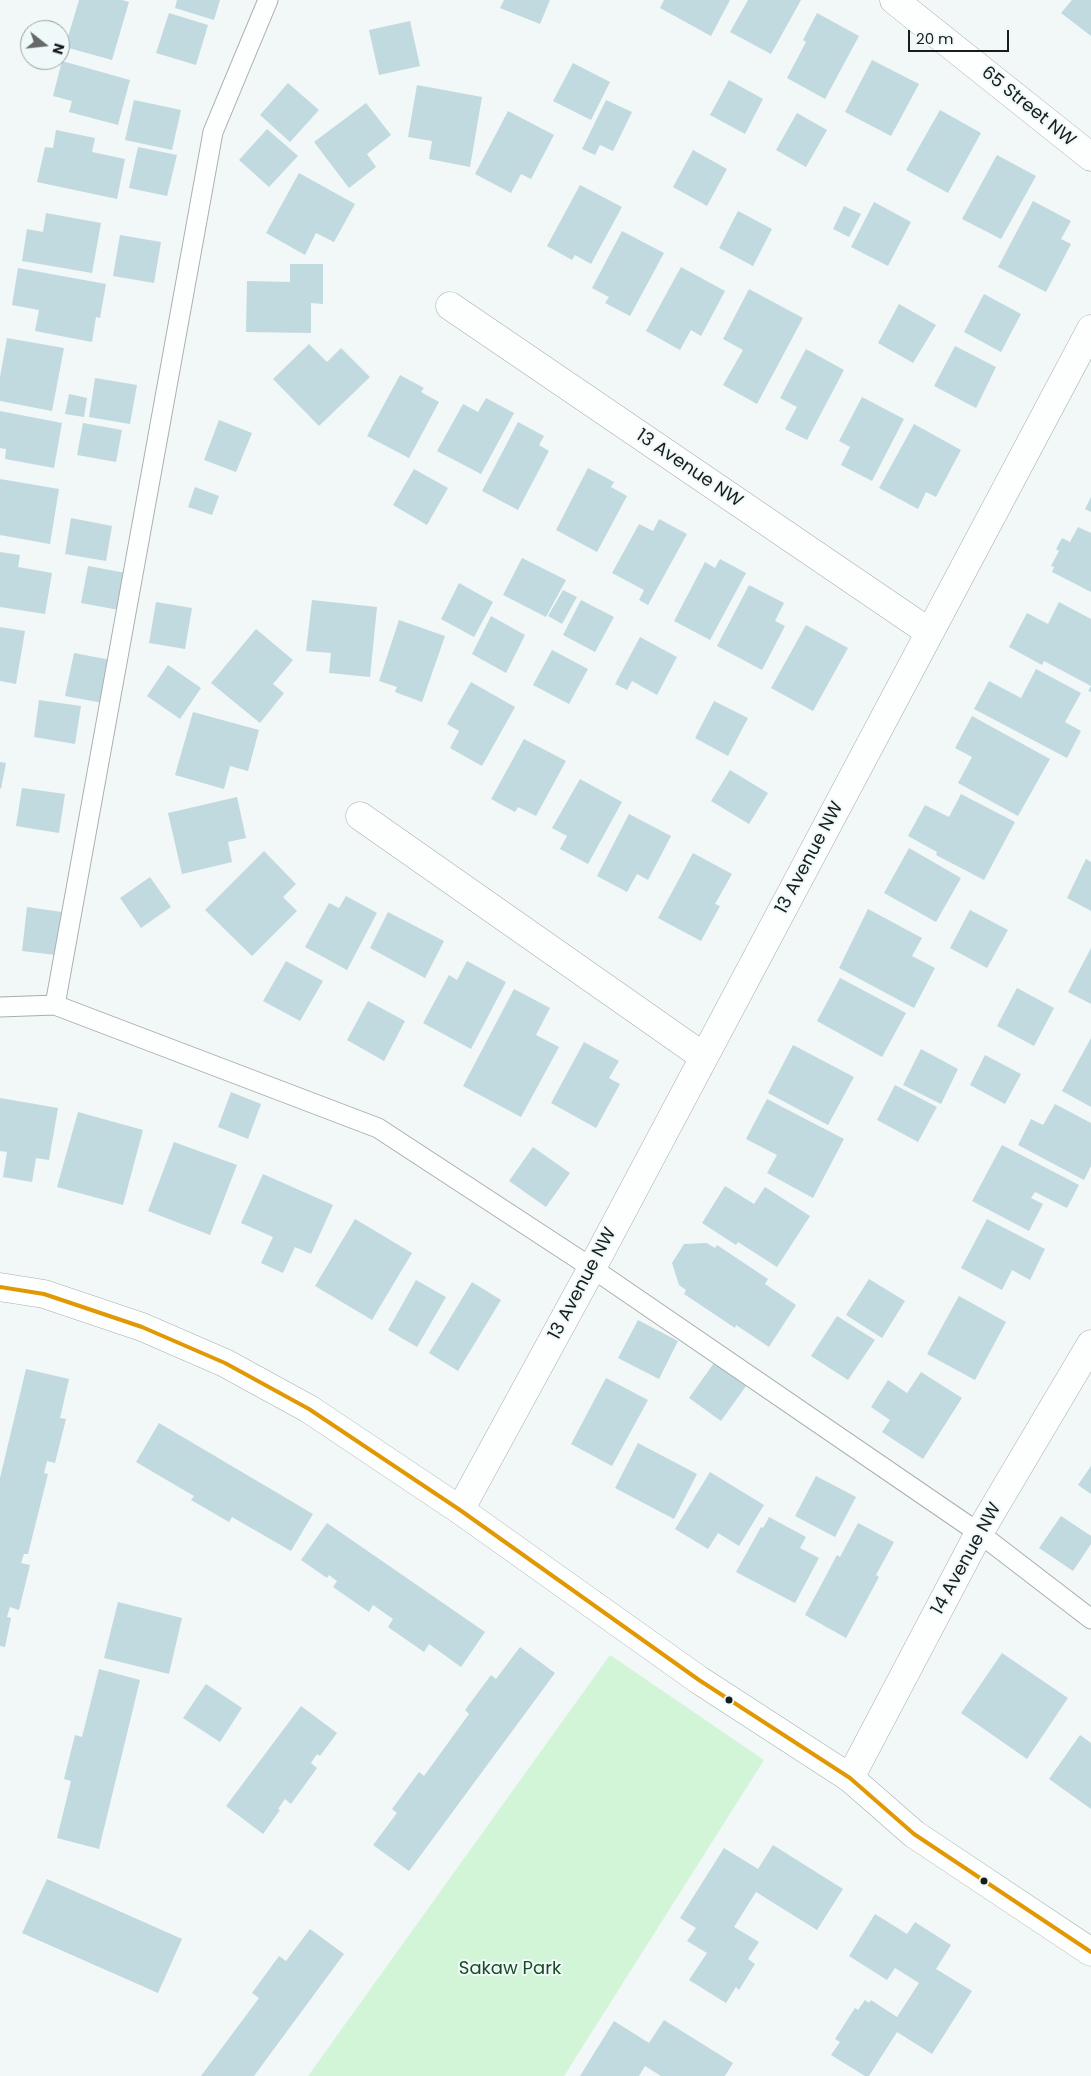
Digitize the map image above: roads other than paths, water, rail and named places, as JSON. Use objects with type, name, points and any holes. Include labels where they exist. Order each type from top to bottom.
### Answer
[{"type":"street","name":"65 Street NW","points":[[894,0],[1091,157]]},
{"type":"street","name":"13 Avenue NW","points":[[450,306],[929,632]]},
{"type":"street","name":"13 Avenue NW","points":[[460,1510],[592,1268],[1091,329]]},
{"type":"street","points":[[360,816],[704,1057]]},
{"type":"street","points":[[0,1286],[44,1294],[142,1327],[225,1363],[309,1409],[460,1510],[699,1680],[850,1778],[914,1834],[1091,1952]]},
{"type":"street","name":"14 Avenue NW","points":[[850,1778],[979,1533],[1091,1344]]},
{"type":"lane","points":[[55,1006],[213,132],[268,0]]},
{"type":"lane","points":[[0,1007],[55,1006],[378,1128],[592,1268],[979,1533],[1091,1619]]},
{"type":"park label","name":"Sakaw Park","points":[[510,1969]]}]
